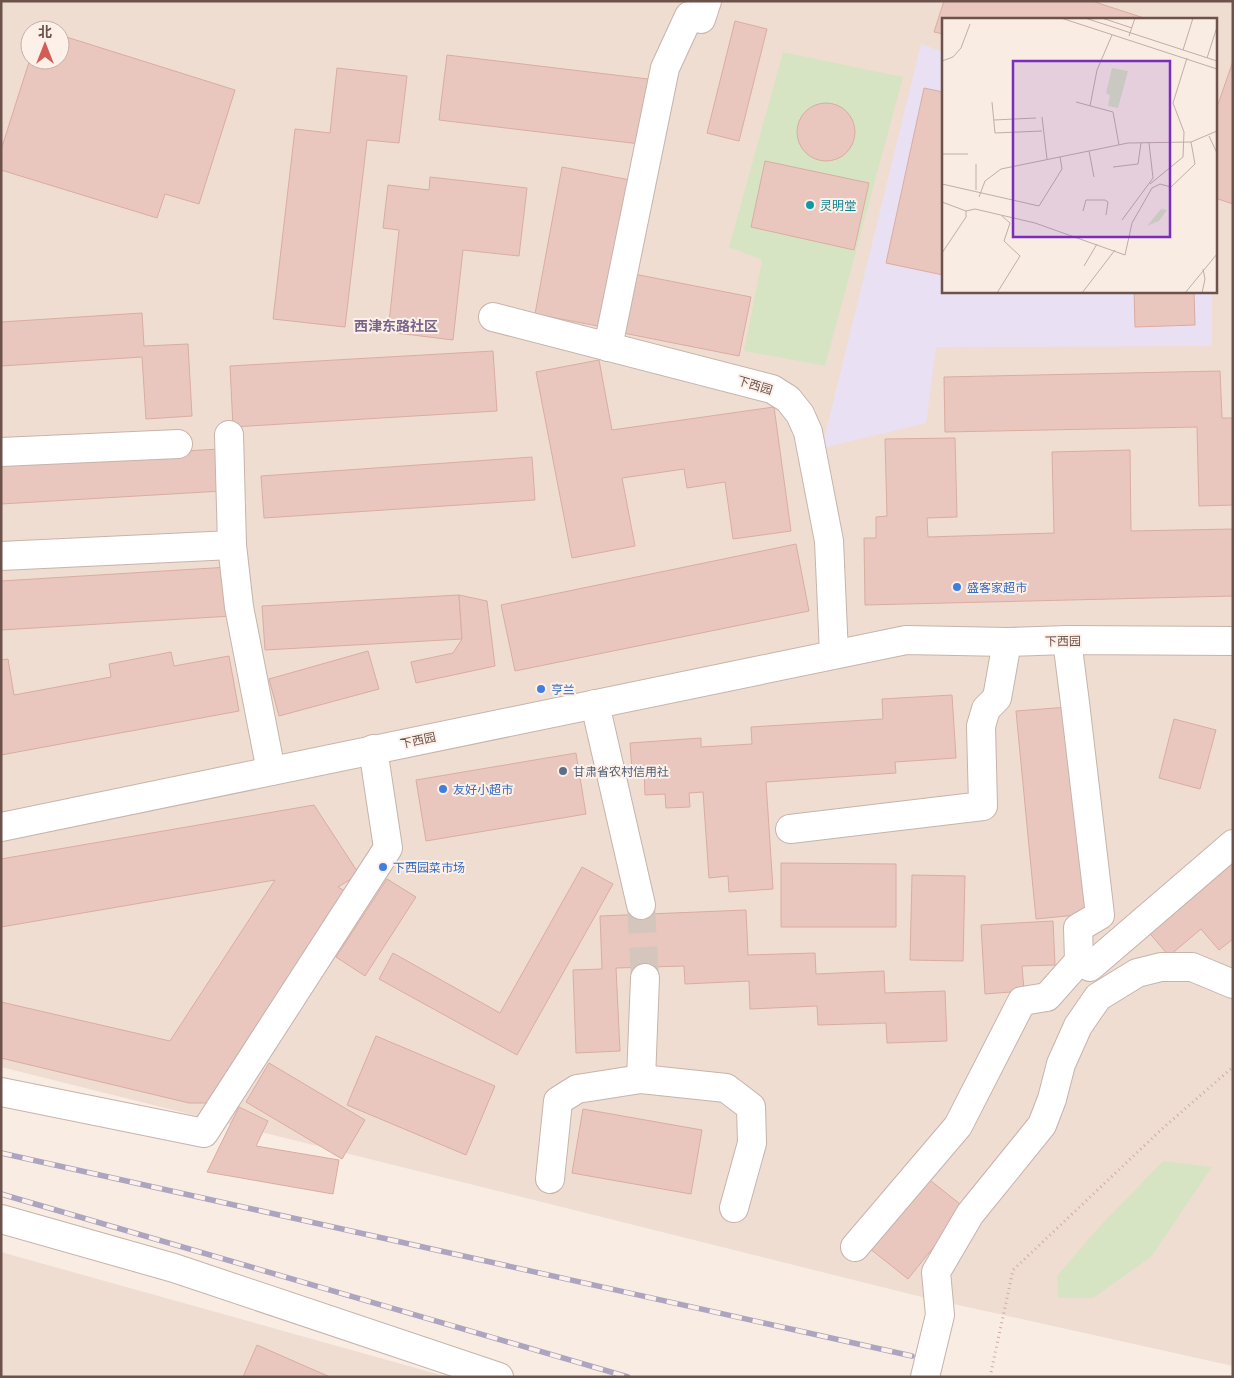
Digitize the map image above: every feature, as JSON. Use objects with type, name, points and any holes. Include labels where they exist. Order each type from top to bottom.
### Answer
[{"type":"street","points":[[608,346],[665,68],[689,16],[701,18],[706,1]]},
{"type":"street","name":"下西园","points":[[493,317],[772,389],[788,399],[800,414],[808,432],[829,542],[834,654]]},
{"type":"street","points":[[229,435],[232,545],[240,607],[271,771]]},
{"type":"street","points":[[1,452],[178,444]]},
{"type":"street","points":[[1,556],[232,545]]},
{"type":"street","name":"下西园","points":[[1,827],[906,640],[1007,642],[1067,640],[1233,641]]},
{"type":"street","points":[[855,1247],[958,1126],[1022,1000],[1047,997],[1079,961],[1078,928],[1100,915],[1067,640]]},
{"type":"street","points":[[790,829],[983,806],[981,726],[986,709],[997,698],[1007,642]]},
{"type":"street","points":[[595,704],[641,905]]},
{"type":"street","points":[[1,1092],[204,1133],[388,848],[373,749]]},
{"type":"street","points":[[1079,961],[1090,967],[1233,844]]},
{"type":"street","points":[[925,1377],[940,1314],[936,1272],[970,1214],[1042,1125],[1052,1099],[1061,1064],[1078,1026],[1098,997],[1137,973],[1161,967],[1192,967],[1233,984]]},
{"type":"street","points":[[641,1079],[644,978]]},
{"type":"street","points":[[550,1179],[558,1101],[577,1089],[641,1079],[726,1088],[751,1107],[752,1143],[734,1208]]},
{"type":"street","points":[[1,1219],[174,1268],[499,1377]]},
{"type":"path","points":[[990,1377],[1013,1270],[1164,1128],[1233,1067]]},
{"type":"shaded area","points":[[1,1],[1233,1],[1233,1366],[922,1297],[1,1067]]},
{"type":"shaded area","points":[[921,44],[942,52],[942,292],[1212,292],[1212,346],[936,347],[926,423],[822,448]]},
{"type":"shaded area","points":[[1,1252],[448,1377],[1,1377]]},
{"type":"green space","points":[[783,52],[903,77],[825,366],[744,351],[762,260],[729,247]]},
{"type":"green space","points":[[1163,1161],[1212,1167],[1151,1257],[1093,1298],[1058,1298],[1057,1276],[1099,1227]]},
{"type":"building","points":[[944,1],[1092,1],[1144,18],[942,18],[942,34],[934,32]]},
{"type":"building","points":[[735,21],[767,29],[739,141],[707,133]]},
{"type":"building","points":[[70,38],[235,90],[199,204],[165,194],[157,218],[1,170],[1,150],[26,70],[70,70]]},
{"type":"building","points":[[447,55],[648,79],[640,144],[439,120]]},
{"type":"building","points":[[1233,61],[1233,204],[1216,198],[1216,110]]},
{"type":"building","points":[[337,68],[407,76],[399,143],[367,140],[345,327],[273,319],[295,129],[330,133]]},
{"type":"building","points":[[924,88],[942,92],[942,275],[886,263]]},
{"type":"building","points":[[820,103],[832,103],[847,111],[855,126],[855,138],[847,153],[832,161],[820,161],[805,153],[797,138],[797,126],[805,111]]},
{"type":"building","name":"灵明堂","points":[[765,161],[869,183],[854,250],[751,227]]},
{"type":"building","points":[[562,167],[630,180],[603,327],[535,314]]},
{"type":"building","points":[[430,177],[527,188],[519,256],[463,250],[453,340],[388,332],[399,230],[383,228],[388,185],[429,190]]},
{"type":"building","points":[[629,273],[751,297],[739,356],[618,332]]},
{"type":"building","points":[[1134,292],[1194,292],[1195,325],[1135,327]]},
{"type":"building","points":[[142,313],[144,346],[188,344],[192,416],[146,419],[142,357],[1,366],[1,322]]},
{"type":"building","points":[[493,351],[497,411],[233,427],[230,366]]},
{"type":"building","points":[[599,360],[612,430],[774,407],[791,531],[733,539],[725,482],[687,488],[684,469],[622,478],[635,546],[572,558],[536,372]]},
{"type":"building","points":[[1220,371],[1222,418],[1233,418],[1233,505],[1199,506],[1197,427],[945,432],[944,377]]},
{"type":"building","points":[[955,438],[957,517],[927,518],[928,537],[1054,533],[1052,452],[1130,450],[1131,531],[1233,529],[1233,596],[865,605],[864,538],[876,538],[876,517],[887,516],[885,439]]},
{"type":"building","points":[[219,449],[222,491],[1,504],[1,462]]},
{"type":"building","points":[[532,457],[535,500],[264,518],[261,476]]},
{"type":"building","points":[[796,544],[809,611],[515,671],[501,605]]},
{"type":"building","points":[[229,567],[232,616],[1,630],[1,581]]},
{"type":"building","points":[[459,595],[462,639],[265,650],[262,606]]},
{"type":"building","points":[[459,595],[487,601],[495,666],[416,683],[411,662],[453,653],[462,639]]},
{"type":"building","points":[[368,651],[379,689],[279,716],[269,679]]},
{"type":"building","points":[[171,652],[174,666],[229,656],[239,711],[1,755],[1,660],[8,659],[14,695],[111,677],[109,664]]},
{"type":"building","points":[[952,695],[956,758],[895,762],[896,773],[766,782],[773,889],[729,892],[728,876],[709,878],[703,792],[689,793],[690,807],[666,808],[665,794],[645,795],[644,770],[632,771],[630,743],[701,738],[701,747],[752,744],[751,727],[883,719],[882,699]]},
{"type":"building","points":[[1068,707],[1087,914],[1036,919],[1016,711]]},
{"type":"building","points":[[1174,719],[1216,730],[1200,789],[1159,778]]},
{"type":"building","points":[[576,753],[586,814],[426,841],[416,780]]},
{"type":"building","points":[[314,805],[359,874],[338,887],[348,893],[211,1103],[189,1103],[1,1058],[1,1002],[170,1041],[275,880],[1,927],[1,859]]},
{"type":"building","points":[[1233,855],[1233,939],[1219,950],[1201,929],[1169,956],[1146,929]]},
{"type":"building","points":[[781,863],[896,864],[896,927],[781,927]]},
{"type":"building","points":[[582,867],[613,884],[517,1055],[379,979],[393,953],[500,1013]]},
{"type":"building","points":[[912,875],[965,876],[963,961],[910,960]]},
{"type":"building","points":[[387,879],[416,897],[365,976],[336,957]]},
{"type":"building","points":[[746,910],[748,955],[815,953],[816,974],[884,971],[885,993],[945,991],[947,1041],[887,1043],[886,1023],[818,1025],[817,1006],[750,1009],[749,981],[685,984],[684,966],[616,968],[620,1051],[576,1053],[573,970],[602,969],[600,916]]},
{"type":"building","points":[[1053,921],[1055,965],[1022,966],[1024,991],[985,994],[981,925]]},
{"type":"building","points":[[376,1036],[495,1086],[466,1155],[347,1105]]},
{"type":"building","points":[[269,1063],[365,1120],[342,1159],[246,1102]]},
{"type":"building","points":[[239,1107],[268,1121],[256,1146],[339,1160],[333,1194],[207,1172]]},
{"type":"building","points":[[583,1109],[702,1130],[691,1194],[572,1173]]},
{"type":"building","points":[[921,1173],[965,1208],[908,1279],[864,1244]]},
{"type":"building","points":[[257,1345],[330,1377],[243,1377]]},
{"type":"tunnel","points":[[641,905],[645,978]]},
{"type":"railway","points":[[1,1153],[912,1356]]},
{"type":"railway","points":[[1,1194],[628,1377]]},
{"type":"place","name":"灵明堂","points":[[810,205]]},
{"type":"place","name":"盛客家超市","points":[[957,587]]},
{"type":"place","name":"亨兰","points":[[541,689]]},
{"type":"place","name":"甘肃省农村信用社","points":[[563,771]]},
{"type":"place","name":"友好小超市","points":[[443,789]]},
{"type":"place","name":"下西园菜市场","points":[[383,867]]},
{"type":"district","name":"西津东路社区","points":[[396,326]]}]
